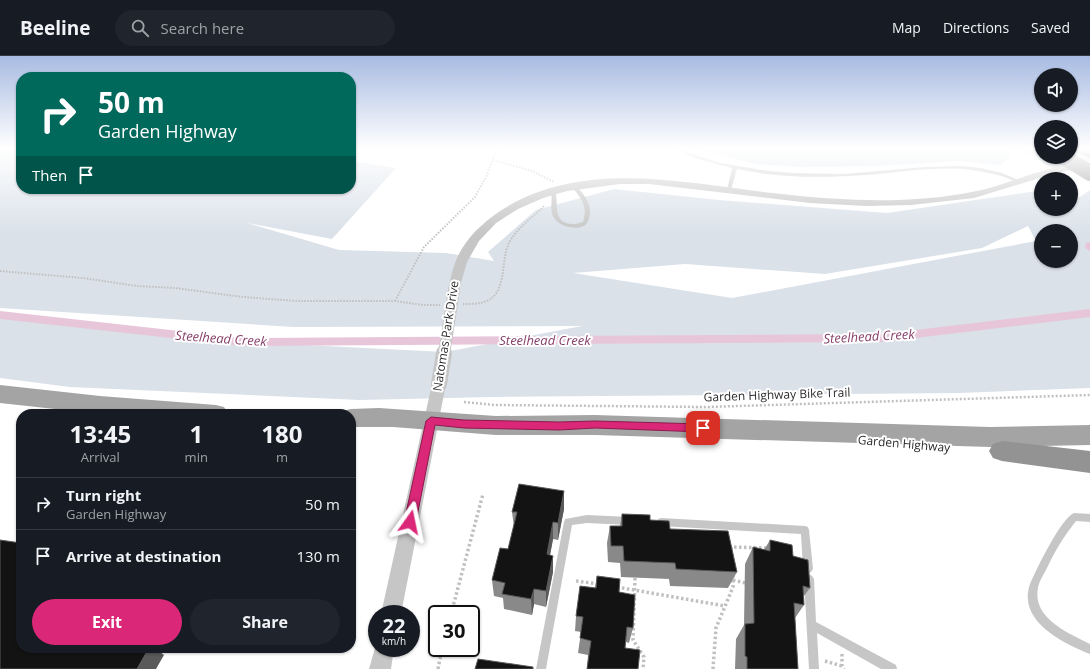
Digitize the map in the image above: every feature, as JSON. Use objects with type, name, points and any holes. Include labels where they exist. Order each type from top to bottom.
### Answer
[{"type":"highway","points":[[1002,451],[1090,462]]},
{"type":"main road","points":[[0,394],[152,409]]},
{"type":"main road","name":"Garden Highway","points":[[356,418],[402,418],[464,424],[559,426],[595,424],[990,437],[1090,435]]},
{"type":"main road","name":"Garden Highway","points":[[718,429],[1002,451],[1090,456]]},
{"type":"street","name":"Natomas Park Drive","points":[[393,605],[440,384],[455,277],[468,247],[477,234],[489,223],[526,201],[554,196],[568,187],[596,182],[644,181],[815,201],[885,203],[938,200],[984,192],[1033,178]]},
{"type":"street","points":[[380,669],[382,657]]},
{"type":"lane","points":[[729,190],[732,178]]},
{"type":"lane","points":[[1010,178],[1021,182]]},
{"type":"lane","points":[[554,196],[556,218],[560,223],[571,226],[579,226],[586,223],[588,206],[581,194],[568,187]]},
{"type":"lane","points":[[1090,518],[1074,518],[1060,533],[1033,589],[1033,603],[1041,619],[1054,630],[1090,649]]},
{"type":"lane","points":[[541,669],[568,522],[587,519],[805,530],[814,669]]},
{"type":"lane","points":[[812,625],[892,669]]},
{"type":"path","points":[[395,301],[423,248],[439,231],[469,204],[478,192],[485,178]]},
{"type":"path","points":[[548,178],[568,187]]},
{"type":"path","points":[[456,304],[483,303],[499,291],[504,260],[508,245],[514,234],[554,196]]},
{"type":"path","points":[[0,271],[83,278],[137,286],[175,288],[243,297],[297,300],[395,301],[423,305],[443,305]]},
{"type":"path","name":"Garden Highway Bike Trail","points":[[464,402],[495,405],[707,407],[1090,394]]},
{"type":"path","points":[[453,605],[483,494]]},
{"type":"path","points":[[731,553],[731,547],[771,548],[771,554]]},
{"type":"path","points":[[714,669],[716,628],[733,587],[732,573]]},
{"type":"path","points":[[635,578],[636,590],[633,640],[644,657],[643,669]]},
{"type":"path","points":[[733,580],[745,583]]},
{"type":"path","points":[[576,581],[606,586]]},
{"type":"path","points":[[613,587],[725,606]]},
{"type":"path","points":[[813,656],[829,663],[842,666]]},
{"type":"path","points":[[438,669],[440,657]]},
{"type":"shaded area","points":[[0,178],[16,178],[16,194],[356,194],[356,178],[387,178],[332,239],[247,223],[339,250],[446,253],[494,261],[488,252],[536,210],[614,189],[719,200],[887,213],[1034,191],[1034,216],[1078,216],[1078,198],[1090,190],[1090,388],[959,393],[491,397],[360,400],[70,387],[0,378],[0,317],[242,342],[445,352],[582,326],[294,327],[0,308]]},
{"type":"building","points":[[519,484],[564,491],[558,523],[553,522],[547,554],[553,556],[546,591],[534,589],[531,599],[502,594],[505,583],[492,580],[500,548],[508,549],[517,512],[512,512]]},
{"type":"building","points":[[622,514],[650,515],[650,520],[669,521],[670,529],[728,531],[737,572],[676,569],[675,563],[624,561],[623,546],[611,546],[610,526],[622,526]]},
{"type":"building","points":[[0,540],[16,542],[16,653],[146,653],[137,669],[0,669]]},
{"type":"building","points":[[770,540],[792,545],[793,556],[808,560],[810,588],[803,586],[804,605],[794,603],[798,669],[747,669],[747,657],[745,656],[745,624],[754,623],[753,547],[770,551]]},
{"type":"building","points":[[597,576],[620,579],[619,592],[635,595],[633,628],[627,627],[625,648],[640,650],[638,669],[587,669],[591,641],[580,638],[583,617],[576,616],[580,586],[596,588]]},
{"type":"building","points":[[478,659],[533,667],[533,669],[475,669]]},
{"type":"waterway","name":"Steelhead Creek","points":[[0,315],[242,342],[882,338],[1090,313]]},
{"type":"route","points":[[410,522],[431,421],[464,424],[559,426],[595,424],[703,428]]}]
